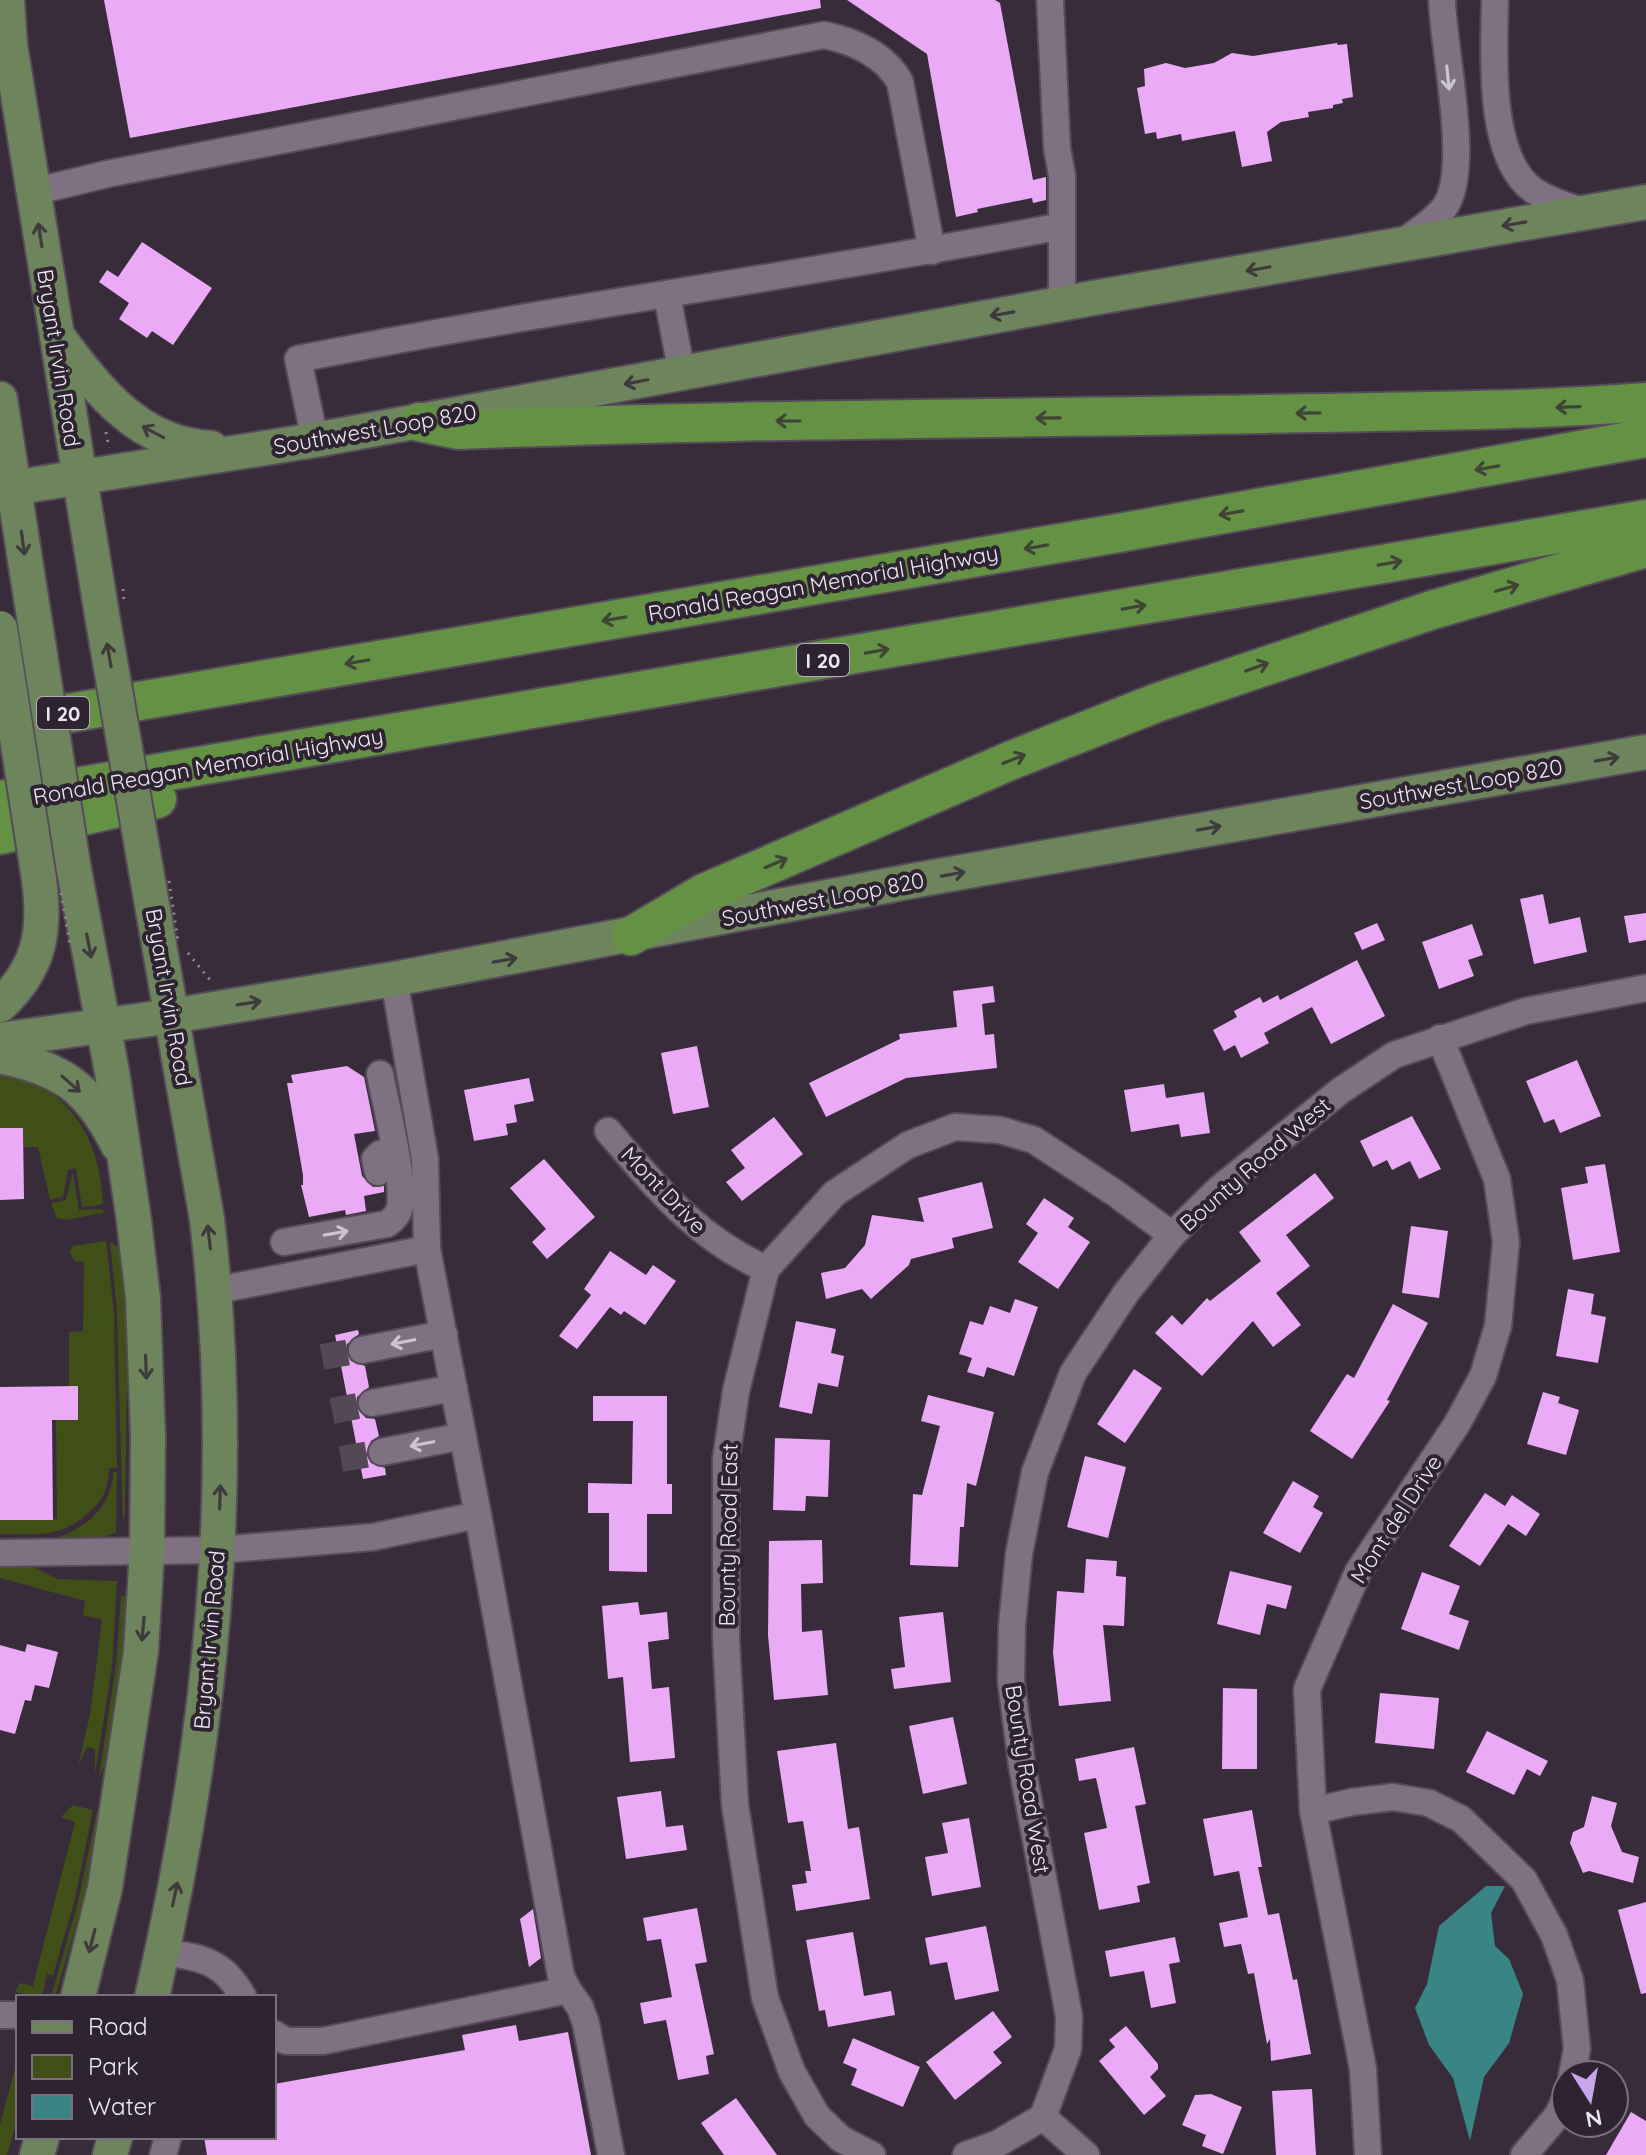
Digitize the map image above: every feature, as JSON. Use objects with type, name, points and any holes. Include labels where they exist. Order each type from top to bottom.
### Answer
[{"type":"highway","points":[[419,422],[458,430],[716,421],[1516,409],[1646,402]]},
{"type":"highway","name":"Ronald Reagan Memorial Highway","points":[[0,725],[1128,531],[1646,438]]},
{"type":"highway","name":"Ronald Reagan Memorial Highway","points":[[0,800],[1646,519]]},
{"type":"highway","points":[[631,936],[704,893],[1012,760],[1142,709],[1286,657],[1432,610],[1639,550],[1646,543]]},
{"type":"highway","points":[[0,835],[208,788],[757,692],[788,666]]},
{"type":"highway","points":[[0,698],[126,702]]},
{"type":"main road","name":"Bryant Irvin Road","points":[[7,0],[10,45],[78,478],[207,1219],[213,1291],[221,1448],[218,1550],[208,1675],[190,1819],[152,1995]]},
{"type":"main road","name":"Southwest Loop 820","points":[[8,489],[419,422],[1062,304],[1646,202]]},
{"type":"main road","points":[[55,333],[92,384],[112,404],[152,432],[190,447],[255,450]]},
{"type":"main road","points":[[0,399],[8,489],[31,598],[74,870],[127,1164],[143,1298],[146,1358],[147,1551],[141,1651],[111,1855],[78,1995]]},
{"type":"main road","points":[[0,628],[39,879],[42,929],[37,951],[26,975],[0,1005]]},
{"type":"main road","name":"Southwest Loop 820","points":[[0,1040],[172,1016],[394,979],[917,880],[1646,752]]},
{"type":"main road","points":[[0,1056],[33,1063],[63,1076],[97,1110],[127,1164]]},
{"type":"street","points":[[1050,0],[1057,148],[1062,175],[1062,304]]},
{"type":"street","points":[[1400,244],[1444,208],[1453,191],[1456,145],[1442,0]]},
{"type":"street","points":[[1495,0],[1498,103],[1508,157],[1517,174],[1533,190],[1585,212]]},
{"type":"street","points":[[33,192],[107,174],[824,35],[848,40],[880,59],[891,66],[900,82],[932,251]]},
{"type":"street","points":[[315,440],[298,359],[402,338],[932,251],[1062,226]]},
{"type":"street","points":[[667,295],[682,374]]},
{"type":"street","points":[[394,979],[425,1159],[427,1249],[561,1976],[580,2007],[586,2024],[611,2155]]},
{"type":"street","name":"Bounty Road West","points":[[1043,2117],[1068,2049],[1069,2016],[1022,1766],[1011,1681],[1012,1625],[1019,1554],[1035,1472],[1073,1373],[1126,1293],[1172,1235],[1220,1188],[1340,1091],[1394,1055],[1440,1038],[1526,1011],[1639,993]]},
{"type":"street","name":"Mont del Drive","points":[[1368,2155],[1363,2069],[1313,1811],[1307,1689],[1358,1572],[1457,1424],[1483,1376],[1498,1326],[1506,1242],[1497,1179],[1440,1038]]},
{"type":"street","points":[[284,1242],[387,1224],[400,1209],[394,1144],[380,1074]]},
{"type":"street","name":"Bounty Road East","points":[[872,2155],[841,2139],[817,2116],[792,2072],[765,1998],[735,1805],[726,1639],[726,1459],[736,1391],[766,1269],[835,1193],[908,1145],[955,1127],[1000,1130],[1034,1140],[1172,1235]]},
{"type":"street","name":"Mont Drive","points":[[608,1131],[658,1189],[702,1232],[733,1254],[766,1269]]},
{"type":"street","points":[[387,1224],[375,1159],[394,1144],[420,1133]]},
{"type":"street","points":[[213,1291],[427,1249]]},
{"type":"street","points":[[362,1350],[444,1334]]},
{"type":"street","points":[[372,1403],[454,1388]]},
{"type":"street","points":[[382,1452],[463,1436]]},
{"type":"street","points":[[0,1553],[218,1550],[373,1537],[478,1515]]},
{"type":"street","points":[[1313,1811],[1393,1797],[1429,1803],[1461,1819],[1524,1880],[1554,1935],[1570,1980],[1577,2049],[1575,2059]]},
{"type":"street","points":[[163,1952],[201,1958],[215,1964],[232,1980],[242,1995]]},
{"type":"street","points":[[276,2035],[286,2041],[323,2041],[568,1990]]},
{"type":"street","points":[[966,2155],[997,2144],[1043,2117],[1086,2155]]},
{"type":"street","points":[[1524,2155],[1550,2124]]},
{"type":"path","points":[[106,432],[109,452]]},
{"type":"path","points":[[178,941],[210,980]]},
{"type":"green space","points":[[0,1068],[52,1087],[49,1091],[73,1114],[95,1155],[103,1203],[82,1207],[76,1168],[68,1170],[63,1197],[50,1200],[38,1147],[24,1147],[23,1128],[0,1128]]},
{"type":"green space","points":[[73,1172],[79,1210],[100,1209],[106,1212],[67,1220],[57,1218],[51,1203],[66,1200]]},
{"type":"green space","points":[[106,1241],[114,1313],[117,1468],[109,1468],[106,1489],[91,1511],[64,1529],[45,1534],[0,1534],[0,1520],[57,1519],[56,1420],[78,1419],[78,1386],[69,1386],[69,1332],[83,1331],[84,1262],[74,1261],[70,1251],[73,1246]]},
{"type":"green space","points":[[110,1242],[120,1248],[128,1305],[123,1524],[117,1311]]},
{"type":"green space","points":[[113,1472],[117,1472],[116,1532],[103,1538],[55,1538],[77,1529],[96,1514],[108,1495]]},
{"type":"green space","points":[[0,1565],[34,1567],[57,1579],[117,1581],[112,1667],[95,1774],[95,1749],[87,1747],[78,1766],[90,1715],[102,1619],[83,1616],[85,1601],[0,1578]]},
{"type":"green space","points":[[132,1595],[104,1767],[99,1776],[116,1665],[121,1596]]},
{"type":"green space","points":[[73,1805],[93,1810],[75,1899],[53,1975],[47,1974],[42,1995],[15,1992],[20,1983],[33,1986],[75,1822],[61,1817]]},
{"type":"green space","points":[[97,1811],[104,1830],[56,1994],[52,1995],[78,1902]]},
{"type":"green space","points":[[16,2065],[16,2123],[7,2155],[0,2155],[0,2125]]},
{"type":"water","points":[[1486,1886],[1505,1886],[1491,1913],[1495,1946],[1509,1959],[1523,1994],[1509,2043],[1484,2077],[1470,2141],[1453,2078],[1429,2045],[1415,2008],[1427,1984],[1439,1926]]},
{"type":"building","points":[[104,0],[820,0],[821,8],[130,138]]},
{"type":"building","points":[[847,0],[995,0],[1000,3],[1033,180],[1046,177],[1046,200],[1033,203],[1032,198],[977,209],[978,212],[956,217],[927,54]]},
{"type":"building","points":[[1347,44],[1353,97],[1342,99],[1343,103],[1333,105],[1333,108],[1308,112],[1309,117],[1281,122],[1267,132],[1272,161],[1242,167],[1235,131],[1182,141],[1181,134],[1157,139],[1156,132],[1145,134],[1137,88],[1145,86],[1144,69],[1166,63],[1185,68],[1214,63],[1232,53],[1253,56]]},
{"type":"building","points":[[142,242],[212,288],[173,345],[152,331],[147,338],[119,319],[129,303],[99,282],[107,270],[118,277]]},
{"type":"building","points":[[1543,894],[1549,924],[1580,917],[1587,952],[1534,964],[1520,899]]},
{"type":"building","points":[[1646,913],[1646,940],[1629,943],[1624,916]]},
{"type":"building","points":[[1377,923],[1385,940],[1362,950],[1354,933]]},
{"type":"building","points":[[1472,924],[1483,955],[1468,960],[1474,976],[1439,989],[1422,942]]},
{"type":"building","points":[[1357,960],[1385,1016],[1331,1044],[1312,1007],[1264,1033],[1269,1043],[1241,1058],[1235,1045],[1224,1051],[1213,1030],[1237,1017],[1234,1011],[1260,997],[1263,1003],[1278,995],[1280,1000]]},
{"type":"building","points":[[993,986],[995,1002],[982,1004],[985,1035],[994,1034],[997,1068],[906,1078],[826,1117],[809,1083],[900,1039],[899,1034],[957,1027],[953,991]]},
{"type":"building","points":[[697,1046],[709,1107],[673,1114],[661,1053]]},
{"type":"building","points":[[1577,1060],[1601,1116],[1560,1133],[1554,1119],[1544,1123],[1526,1081]]},
{"type":"building","points":[[347,1066],[364,1077],[375,1131],[354,1134],[362,1176],[373,1187],[384,1186],[384,1192],[364,1196],[366,1211],[346,1215],[345,1210],[309,1217],[301,1185],[303,1175],[287,1083],[293,1083],[291,1075]]},
{"type":"building","points":[[529,1078],[534,1101],[514,1105],[517,1122],[506,1124],[508,1135],[474,1141],[464,1090]]},
{"type":"building","points":[[1164,1084],[1166,1098],[1204,1092],[1210,1133],[1181,1137],[1179,1124],[1131,1132],[1124,1090]]},
{"type":"building","points":[[1412,1116],[1441,1169],[1419,1179],[1410,1161],[1392,1170],[1387,1160],[1373,1167],[1360,1141]]},
{"type":"building","points":[[774,1117],[803,1154],[742,1201],[726,1182],[745,1168],[731,1150]]},
{"type":"building","points":[[0,1128],[23,1128],[24,1199],[0,1200]]},
{"type":"building","points":[[544,1159],[595,1217],[547,1259],[532,1242],[546,1229],[510,1188]]},
{"type":"building","points":[[1605,1164],[1620,1252],[1573,1260],[1561,1188],[1588,1183],[1585,1167]]},
{"type":"building","points":[[1315,1173],[1334,1198],[1286,1235],[1310,1266],[1276,1293],[1301,1325],[1273,1347],[1253,1321],[1202,1376],[1155,1333],[1172,1315],[1182,1325],[1207,1298],[1210,1301],[1261,1261],[1239,1232]]},
{"type":"building","points":[[982,1182],[993,1228],[952,1238],[954,1248],[911,1259],[909,1265],[871,1299],[862,1289],[826,1299],[821,1273],[845,1268],[865,1245],[872,1215],[924,1222],[918,1198]]},
{"type":"building","points":[[1044,1198],[1074,1218],[1068,1227],[1090,1242],[1058,1289],[1018,1262],[1038,1233],[1026,1224]]},
{"type":"building","points":[[1411,1226],[1448,1231],[1439,1298],[1402,1293]]},
{"type":"building","points":[[610,1251],[646,1275],[653,1265],[676,1281],[645,1325],[624,1311],[621,1315],[610,1307],[577,1349],[559,1336],[591,1295],[584,1289]]},
{"type":"building","points":[[1568,1289],[1594,1294],[1591,1314],[1606,1317],[1598,1363],[1556,1356]]},
{"type":"building","points":[[1015,1299],[1038,1307],[1014,1376],[987,1367],[984,1377],[967,1372],[972,1358],[959,1354],[970,1321],[983,1325],[990,1306],[1010,1313]]},
{"type":"building","points":[[1393,1304],[1428,1323],[1387,1400],[1390,1401],[1352,1459],[1310,1431],[1347,1374],[1354,1378]]},
{"type":"building","points":[[796,1321],[836,1329],[831,1353],[844,1356],[838,1387],[818,1383],[812,1414],[779,1407]]},
{"type":"building","points":[[358,1330],[359,1334],[347,1344],[346,1352],[351,1361],[365,1366],[369,1387],[357,1397],[356,1407],[366,1418],[375,1419],[379,1436],[371,1441],[366,1454],[371,1463],[385,1468],[386,1475],[363,1479],[335,1335]]},
{"type":"building","points":[[1134,1369],[1162,1388],[1125,1443],[1097,1424]]},
{"type":"building","points":[[78,1386],[78,1420],[52,1420],[53,1520],[0,1520],[0,1387]]},
{"type":"building","points":[[1543,1392],[1560,1397],[1558,1403],[1579,1410],[1566,1455],[1527,1444]]},
{"type":"building","points":[[928,1395],[994,1412],[976,1486],[967,1483],[958,1567],[910,1565],[913,1494],[922,1495],[940,1426],[921,1421]]},
{"type":"building","points":[[593,1396],[667,1396],[667,1484],[672,1484],[672,1514],[647,1514],[647,1572],[609,1571],[609,1513],[588,1513],[588,1483],[632,1484],[633,1421],[593,1421]]},
{"type":"building","points":[[775,1438],[830,1440],[828,1497],[806,1496],[805,1511],[773,1510]]},
{"type":"building","points":[[1085,1456],[1126,1467],[1108,1538],[1067,1527]]},
{"type":"building","points":[[1293,1481],[1319,1496],[1313,1507],[1323,1513],[1300,1553],[1263,1533]]},
{"type":"building","points":[[1485,1493],[1505,1506],[1512,1495],[1540,1514],[1526,1536],[1508,1524],[1480,1566],[1449,1546]]},
{"type":"building","points":[[822,1540],[823,1583],[801,1584],[802,1632],[822,1630],[828,1695],[774,1700],[768,1635],[769,1541]]},
{"type":"building","points":[[1086,1559],[1117,1561],[1116,1576],[1126,1577],[1124,1626],[1103,1625],[1111,1701],[1059,1706],[1053,1653],[1057,1591],[1084,1593]]},
{"type":"building","points":[[1230,1571],[1292,1586],[1286,1609],[1267,1604],[1260,1635],[1217,1624]]},
{"type":"building","points":[[1422,1572],[1460,1586],[1449,1614],[1469,1621],[1459,1650],[1401,1629]]},
{"type":"building","points":[[638,1602],[640,1615],[667,1612],[669,1639],[648,1642],[652,1689],[669,1687],[675,1758],[630,1762],[623,1677],[608,1679],[602,1606]]},
{"type":"building","points":[[943,1612],[951,1682],[894,1689],[891,1669],[905,1667],[899,1617]]},
{"type":"building","points":[[27,1644],[58,1652],[49,1688],[35,1685],[31,1701],[25,1700],[15,1734],[0,1730],[0,1645],[25,1652]]},
{"type":"building","points":[[1223,1688],[1257,1689],[1257,1769],[1222,1769]]},
{"type":"building","points":[[1380,1693],[1439,1698],[1434,1749],[1375,1743]]},
{"type":"building","points":[[953,1717],[967,1784],[923,1794],[909,1726]]},
{"type":"building","points":[[1487,1731],[1548,1761],[1540,1776],[1527,1769],[1514,1795],[1466,1772]]},
{"type":"building","points":[[836,1743],[848,1829],[859,1827],[870,1899],[796,1911],[792,1885],[807,1883],[805,1871],[811,1871],[803,1821],[788,1823],[777,1751]]},
{"type":"building","points":[[1134,1747],[1146,1804],[1135,1806],[1150,1883],[1137,1886],[1140,1902],[1099,1910],[1084,1833],[1107,1828],[1096,1778],[1079,1781],[1075,1759]]},
{"type":"building","points":[[661,1791],[666,1827],[683,1825],[687,1850],[626,1859],[617,1797]]},
{"type":"building","points":[[1592,1796],[1617,1803],[1611,1826],[1622,1852],[1639,1857],[1633,1883],[1589,1871],[1583,1873],[1570,1843],[1573,1832],[1584,1827]]},
{"type":"building","points":[[1252,1810],[1262,1867],[1258,1867],[1268,1915],[1279,1913],[1293,1980],[1297,1979],[1311,2054],[1271,2061],[1270,2039],[1267,2044],[1254,1973],[1248,1974],[1241,1944],[1224,1947],[1219,1923],[1248,1917],[1239,1871],[1214,1876],[1203,1819]]},
{"type":"building","points":[[969,1818],[981,1887],[932,1896],[925,1857],[948,1853],[942,1823]]},
{"type":"building","points":[[1646,1902],[1646,1993],[1641,1994],[1618,1910]]},
{"type":"building","points":[[697,1908],[707,1962],[695,1964],[714,2054],[706,2056],[709,2074],[678,2080],[666,2020],[644,2024],[640,2003],[672,1997],[661,1939],[647,1941],[643,1918]]},
{"type":"building","points":[[533,1909],[541,1958],[529,1967],[520,1919]]},
{"type":"building","points":[[986,1926],[999,1991],[955,2000],[947,1962],[930,1965],[925,1938]]},
{"type":"building","points":[[853,1932],[864,1996],[891,1991],[895,2015],[828,2027],[825,2010],[819,2011],[806,1940]]},
{"type":"building","points":[[1175,1937],[1180,1962],[1169,1964],[1176,2003],[1151,2008],[1144,1971],[1110,1977],[1105,1951]]},
{"type":"building","points":[[993,2011],[1012,2037],[993,2052],[1002,2063],[955,2100],[926,2062]]},
{"type":"building","points":[[516,2025],[519,2041],[568,2032],[591,2155],[207,2155],[204,2139],[276,2139],[276,2084],[465,2050],[462,2035]]},
{"type":"building","points":[[1126,2026],[1158,2064],[1158,2069],[1150,2077],[1166,2096],[1144,2115],[1099,2061],[1115,2047],[1109,2040]]},
{"type":"building","points":[[853,2038],[920,2067],[903,2107],[851,2085],[857,2069],[843,2063]]},
{"type":"building","points":[[1312,2089],[1316,2155],[1276,2155],[1272,2091]]},
{"type":"building","points":[[1211,2094],[1242,2107],[1223,2154],[1202,2146],[1206,2135],[1182,2125],[1195,2095]]},
{"type":"building","points":[[736,2098],[777,2155],[724,2155],[701,2123]]},
{"type":"building","points":[[1630,2114],[1646,2121],[1646,2155],[1606,2155],[1615,2139],[1630,2139]]},
{"type":"tunnel","points":[[322,1357],[362,1350]]},
{"type":"tunnel","points":[[332,1411],[372,1403]]},
{"type":"tunnel","points":[[341,1459],[382,1452]]}]
